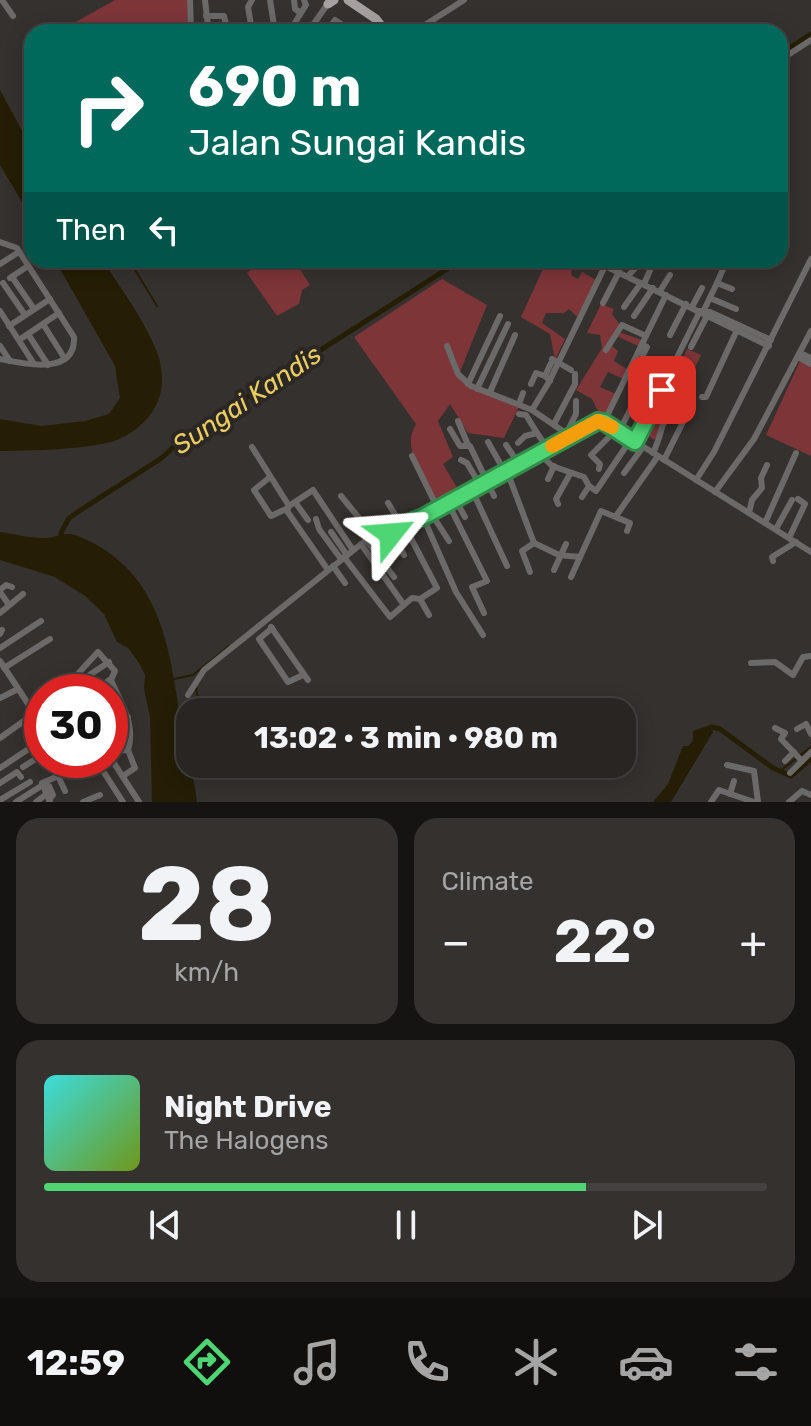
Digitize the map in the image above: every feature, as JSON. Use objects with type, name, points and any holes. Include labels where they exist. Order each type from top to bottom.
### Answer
[{"type":"main road","points":[[351,1],[381,24]]},
{"type":"street","points":[[2,0],[13,16]]},
{"type":"street","points":[[190,0],[191,24]]},
{"type":"street","points":[[205,0],[208,24]]},
{"type":"street","points":[[251,24],[248,7],[252,0]]},
{"type":"street","points":[[270,0],[273,24]]},
{"type":"street","points":[[294,0],[295,9],[301,13]]},
{"type":"street","points":[[294,24],[306,5],[304,0]]},
{"type":"street","points":[[426,24],[464,0]]},
{"type":"street","points":[[313,24],[329,1]]},
{"type":"street","points":[[206,16],[224,16],[226,24]]},
{"type":"street","points":[[788,55],[811,40]]},
{"type":"street","points":[[0,242],[10,244],[24,260]]},
{"type":"street","points":[[0,264],[19,252]]},
{"type":"street","points":[[696,480],[714,452],[766,341],[811,259]]},
{"type":"street","points":[[25,268],[2,284],[25,315]]},
{"type":"street","points":[[0,359],[48,365],[65,359],[75,346],[74,337],[29,268]]},
{"type":"street","points":[[532,410],[554,362],[581,324],[604,268]]},
{"type":"street","points":[[610,268],[766,341]]},
{"type":"street","points":[[628,276],[635,268]]},
{"type":"street","points":[[624,307],[651,268]]},
{"type":"street","points":[[539,453],[554,466],[570,474],[581,475],[596,491],[633,441],[703,313],[724,268]]},
{"type":"street","points":[[603,303],[619,272]]},
{"type":"street","points":[[634,316],[660,291],[670,275]]},
{"type":"street","points":[[12,277],[34,309]]},
{"type":"street","points":[[717,283],[732,289]]},
{"type":"street","points":[[670,335],[702,288]]},
{"type":"street","points":[[676,299],[680,289]]},
{"type":"street","points":[[604,422],[646,336],[660,291]]},
{"type":"street","points":[[710,298],[736,309]]},
{"type":"street","points":[[9,326],[50,299]]},
{"type":"street","points":[[0,311],[34,364]]},
{"type":"street","points":[[703,313],[710,312],[766,341]]},
{"type":"street","points":[[19,340],[59,313]]},
{"type":"street","points":[[691,347],[703,313]]},
{"type":"street","points":[[468,384],[500,316]]},
{"type":"street","points":[[43,324],[65,359]]},
{"type":"street","points":[[477,389],[508,324]]},
{"type":"street","points":[[606,350],[622,325],[646,336]]},
{"type":"street","points":[[702,397],[706,397],[737,330]]},
{"type":"street","points":[[715,492],[750,445],[805,358],[811,331]]},
{"type":"street","points":[[28,334],[48,365]]},
{"type":"street","points":[[490,392],[515,335]]},
{"type":"street","points":[[642,344],[647,347],[643,355]]},
{"type":"street","points":[[0,346],[10,361]]},
{"type":"street","points":[[447,346],[459,376],[468,384],[532,410],[569,434]]},
{"type":"street","points":[[554,362],[573,372],[575,384],[554,424]]},
{"type":"street","points":[[599,469],[600,464],[591,455],[618,431],[653,370]]},
{"type":"street","points":[[629,371],[646,378]]},
{"type":"street","points":[[531,384],[536,373],[548,379]]},
{"type":"street","points":[[519,404],[523,393]]},
{"type":"street","points":[[569,434],[576,414],[576,401]]},
{"type":"street","points":[[616,516],[683,422],[693,402]]},
{"type":"street","points":[[658,456],[663,420],[669,407]]},
{"type":"street","points":[[519,414],[526,415],[548,449]]},
{"type":"street","points":[[673,418],[683,422]]},
{"type":"street","points":[[458,421],[494,496]]},
{"type":"street","points":[[188,695],[204,670],[367,540],[438,512],[455,499],[548,449],[569,434],[598,421],[811,552]]},
{"type":"street","points":[[450,429],[460,446],[468,445]]},
{"type":"street","points":[[513,430],[519,441],[537,433]]},
{"type":"street","points":[[488,442],[506,471],[534,543],[578,559]]},
{"type":"street","points":[[506,445],[519,464]]},
{"type":"street","points":[[252,447],[331,568],[345,583]]},
{"type":"street","points":[[624,473],[643,447]]},
{"type":"street","points":[[765,523],[796,453]]},
{"type":"street","points":[[412,456],[449,541]]},
{"type":"street","points":[[461,460],[467,463],[482,501]]},
{"type":"street","points":[[749,513],[752,500],[762,488],[761,478],[767,465]]},
{"type":"street","points":[[548,479],[554,466]]},
{"type":"street","points":[[558,504],[556,499],[570,474]]},
{"type":"street","points":[[270,477],[254,490],[270,515],[276,516],[311,490],[315,491],[353,550]]},
{"type":"street","points":[[582,497],[589,486]]},
{"type":"street","points":[[475,488],[513,554],[530,572]]},
{"type":"street","points":[[341,496],[404,605]]},
{"type":"street","points":[[455,499],[465,517]]},
{"type":"street","points":[[773,561],[772,557],[793,540],[805,504],[795,500],[776,529]]},
{"type":"street","points":[[388,503],[443,599]]},
{"type":"street","points":[[290,506],[312,519],[388,617],[412,598],[420,599],[436,590]]},
{"type":"street","points":[[449,506],[487,581],[472,587],[484,613]]},
{"type":"street","points":[[571,577],[601,511],[630,524],[627,531]]},
{"type":"street","points":[[423,517],[456,592],[483,635]]},
{"type":"street","points":[[390,530],[404,555]]},
{"type":"street","points":[[331,532],[344,557]]},
{"type":"street","points":[[367,540],[394,577]]},
{"type":"street","points":[[507,566],[513,554],[534,543]]},
{"type":"street","points":[[554,570],[566,544]]},
{"type":"street","points":[[9,605],[0,591],[6,585],[12,587]]},
{"type":"street","points":[[0,613],[23,594]]},
{"type":"street","points":[[420,599],[429,615]]},
{"type":"street","points":[[267,620],[306,678],[289,683],[259,638],[272,628]]},
{"type":"street","points":[[0,648],[41,621]]},
{"type":"street","points":[[24,698],[2,665],[50,639]]},
{"type":"street","points":[[269,653],[282,644]]},
{"type":"street","points":[[77,674],[100,652],[115,671],[114,674]]},
{"type":"street","points":[[751,663],[775,662],[793,675],[803,657],[811,656]]},
{"type":"street","points":[[279,668],[293,659]]},
{"type":"street","points":[[91,674],[109,662]]},
{"type":"street","points":[[0,698],[18,689]]},
{"type":"street","points":[[128,717],[132,736],[129,754],[134,769],[128,773]]},
{"type":"street","points":[[0,727],[2,736],[24,721]]},
{"type":"street","points":[[797,729],[806,724],[808,736]]},
{"type":"street","points":[[775,728],[786,734],[778,741],[798,757]]},
{"type":"street","points":[[0,768],[24,752]]},
{"type":"street","points":[[785,761],[811,752]]},
{"type":"street","points":[[790,773],[798,757]]},
{"type":"street","points":[[711,800],[717,791],[756,802],[754,771],[727,765]]},
{"type":"street","points":[[0,783],[17,772],[27,779],[0,797]]},
{"type":"street","points":[[36,802],[53,795],[49,778]]},
{"type":"street","points":[[16,802],[57,778]]},
{"type":"street","points":[[108,778],[123,802]]},
{"type":"street","points":[[124,778],[139,802]]},
{"type":"street","points":[[727,793],[734,781]]},
{"type":"street","points":[[50,782],[65,791]]},
{"type":"street","points":[[789,802],[802,791],[811,795]]},
{"type":"street","points":[[83,802],[100,795]]},
{"type":"shaded area","points":[[115,0],[187,0],[188,24],[72,24]]},
{"type":"shaded area","points":[[0,90],[24,134],[24,206],[0,165]]},
{"type":"shaded area","points":[[60,268],[108,268],[137,312],[160,360],[162,375],[158,401],[143,423],[117,440],[77,447],[0,451],[0,419],[42,426],[85,421],[109,414],[120,398],[115,366]]},
{"type":"shaded area","points":[[254,268],[299,268],[310,285],[302,290],[299,304],[277,316],[247,273]]},
{"type":"shaded area","points":[[543,268],[572,268],[571,275],[578,279],[582,272],[596,280],[577,317],[569,309],[564,313],[546,313],[542,323],[565,339],[555,360],[550,334],[521,317]]},
{"type":"shaded area","points":[[442,279],[487,305],[458,377],[519,407],[504,438],[468,433],[450,404],[438,421],[453,457],[443,464],[459,491],[438,504],[416,465],[411,444],[416,424],[354,337]]},
{"type":"shaded area","points":[[601,304],[614,309],[612,314],[620,325],[616,331],[642,340],[638,346],[617,336],[612,346],[618,351],[614,361],[627,369],[623,379],[608,372],[600,387],[616,394],[604,415],[592,399],[576,390],[602,348],[600,335],[587,333]]},
{"type":"shaded area","points":[[687,349],[701,355],[667,425],[654,440],[649,436],[638,440],[648,426],[654,426],[665,387],[670,389]]},
{"type":"shaded area","points":[[800,361],[811,366],[811,456],[766,435]]},
{"type":"shaded area","points":[[0,532],[37,538],[68,534],[107,552],[130,571],[159,619],[177,698],[176,778],[193,778],[197,802],[152,802],[150,717],[144,689],[145,675],[128,648],[117,642],[104,614],[85,596],[55,577],[0,560]]},
{"type":"shaded area","points":[[710,725],[713,732],[671,802],[653,802],[668,784],[683,746],[693,741],[693,731]]},
{"type":"waterway","name":"Sungai Kandis","points":[[788,49],[811,34]]},
{"type":"waterway","points":[[134,268],[157,306]]},
{"type":"waterway","name":"Sungai Kandis","points":[[62,539],[61,533],[69,518],[161,458],[185,437],[449,268]]},
{"type":"waterway","points":[[174,679],[193,675],[229,646]]},
{"type":"waterway","points":[[196,688],[198,698]]},
{"type":"waterway","points":[[708,730],[712,727],[720,729],[773,768],[791,776],[811,759]]},
{"type":"waterway","points":[[780,771],[811,747]]},
{"type":"slow traffic","points":[[552,446],[598,421],[612,427]]},
{"type":"route","points":[[391,534],[390,530],[423,517],[598,421],[635,442],[662,390]]}]
